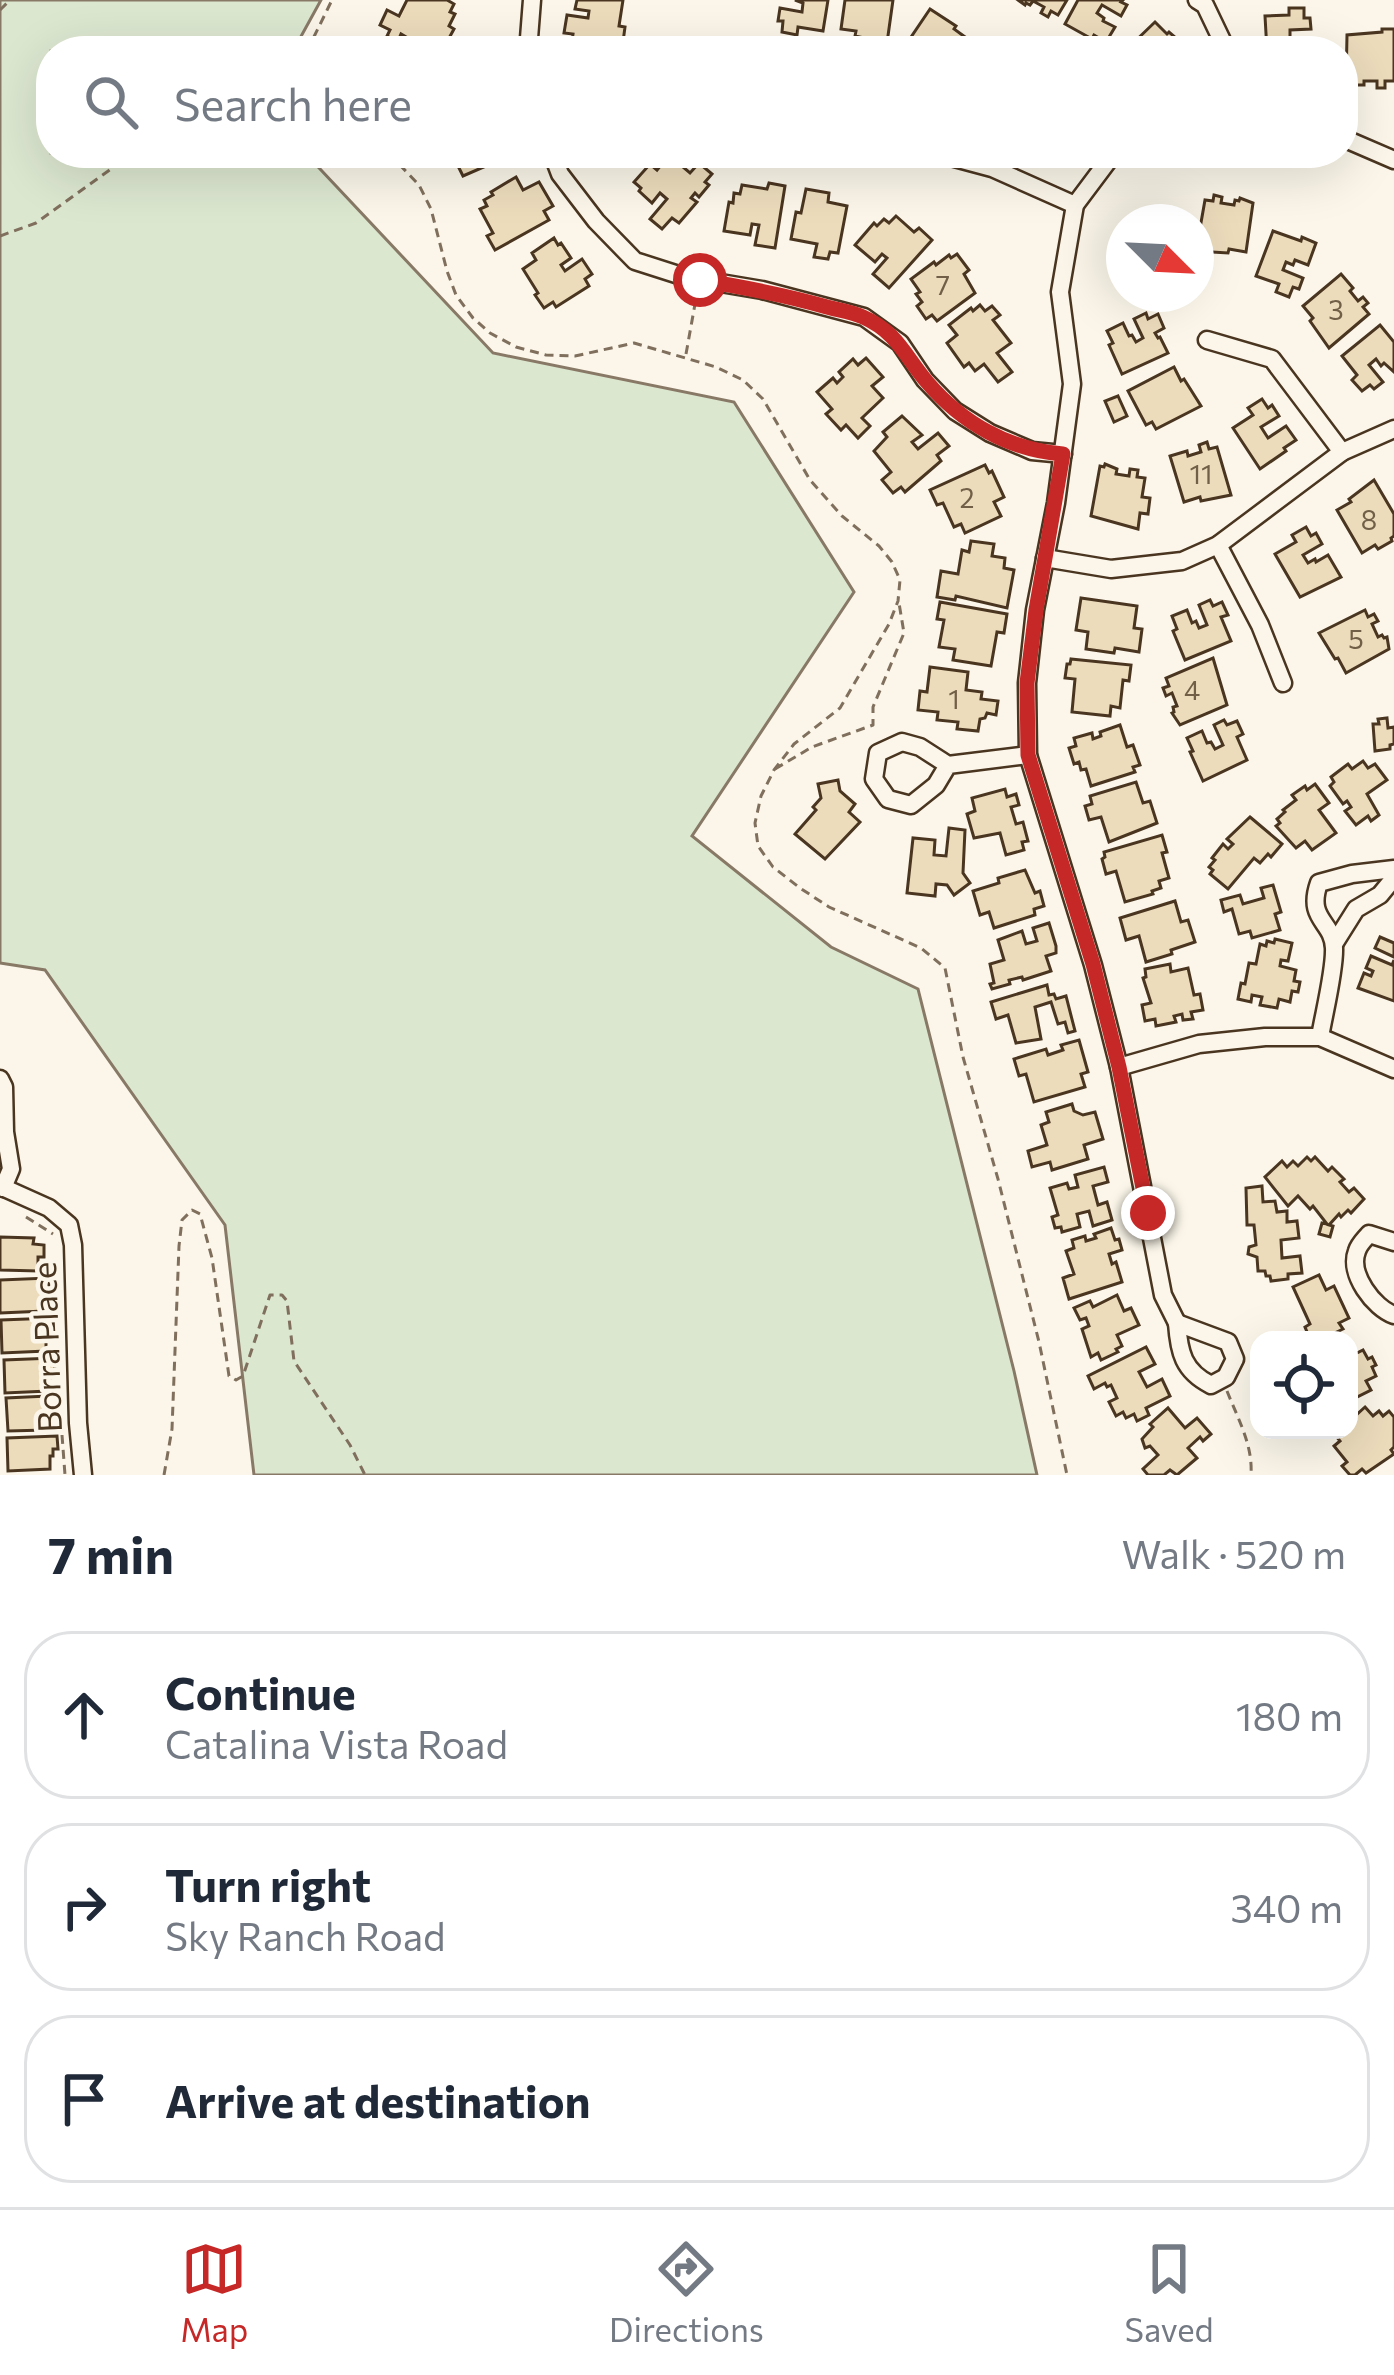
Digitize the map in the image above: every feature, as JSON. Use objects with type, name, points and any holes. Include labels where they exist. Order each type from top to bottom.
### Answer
[{"type":"street","points":[[529,36],[532,0]]},
{"type":"street","points":[[1204,2],[1220,36]]},
{"type":"street","points":[[1358,144],[1394,160]]},
{"type":"street","points":[[558,168],[596,221],[635,261],[864,317],[900,343],[925,380],[955,411],[1031,451],[1063,454]]},
{"type":"street","points":[[992,168],[1075,205]]},
{"type":"street","points":[[1103,168],[1075,205],[1060,292],[1072,384],[1027,683],[1028,755],[1093,964],[1119,1067],[1163,1295],[1177,1323],[1179,1346],[1194,1376],[1211,1385],[1226,1377],[1235,1359],[1228,1342],[1177,1323]]},
{"type":"street","points":[[1207,340],[1271,359],[1342,452]]},
{"type":"street","points":[[1046,558],[1111,569],[1182,561],[1218,545],[1342,452],[1394,428]]},
{"type":"street","points":[[1218,545],[1282,683]]},
{"type":"street","points":[[948,765],[936,784],[911,806],[888,799],[874,779],[878,753],[902,742],[948,765],[1028,755]]},
{"type":"street","points":[[1320,1037],[1334,944],[1356,909],[1387,900],[1394,873],[1352,874],[1319,883],[1316,913],[1334,944]]},
{"type":"street","points":[[1119,1067],[1199,1044],[1320,1037],[1394,1069]]},
{"type":"street","points":[[0,1079],[11,1169],[2,1187]]},
{"type":"street","name":"Borra Place","points":[[2,1187],[49,1208],[69,1225],[83,1475]]},
{"type":"street","points":[[1394,1242],[1369,1234],[1355,1252],[1357,1273],[1380,1310],[1394,1316]]},
{"type":"path","points":[[0,10],[10,0]]},
{"type":"path","points":[[314,36],[332,0]]},
{"type":"path","points":[[0,236],[36,223],[112,168]]},
{"type":"path","points":[[403,168],[431,208],[456,295],[490,333],[546,355],[575,356],[634,343],[743,380],[763,399],[810,480],[892,562],[900,580],[889,624],[840,708],[794,744],[774,770],[755,823],[758,846],[773,867],[829,907],[921,948],[946,968],[963,1057],[1039,1342],[1067,1475]]},
{"type":"path","points":[[685,358],[700,280]]},
{"type":"path","points":[[774,770],[812,747],[873,725],[873,707],[904,633],[898,601]]},
{"type":"path","points":[[164,1475],[172,1429],[179,1246],[182,1220],[192,1210],[200,1214],[209,1246],[229,1376],[236,1380],[243,1376],[264,1308],[270,1294],[278,1293],[287,1301],[294,1361],[365,1475]]},
{"type":"path","points":[[22,1215],[56,1241]]},
{"type":"path","points":[[1222,1379],[1247,1439],[1251,1475]]},
{"type":"path","points":[[62,1422],[65,1475]]},
{"type":"green space","points":[[0,0],[321,0],[301,36],[36,36],[36,168],[319,168],[493,353],[734,402],[854,592],[692,836],[831,947],[918,989],[1037,1475],[254,1475],[225,1225],[45,970],[0,963]]},
{"type":"building","points":[[407,0],[447,0],[454,4],[449,26],[454,29],[450,36],[387,36],[390,30],[380,25],[387,10],[399,16]]},
{"type":"building","points":[[577,0],[623,0],[619,26],[625,27],[624,36],[564,33],[567,15],[588,18],[589,11],[575,9]]},
{"type":"building","points":[[795,0],[828,0],[823,31],[798,27],[797,35],[782,32],[780,8],[802,12],[803,3]]},
{"type":"building","points":[[845,0],[893,0],[888,36],[855,36],[856,31],[841,29]]},
{"type":"building","points":[[1018,0],[1067,0],[1058,15],[1051,11],[1048,17],[1041,13],[1044,7]]},
{"type":"building","points":[[1078,0],[1123,0],[1127,5],[1121,16],[1102,5],[1097,13],[1115,27],[1110,36],[1087,36],[1065,24]]},
{"type":"building","points":[[1289,8],[1304,8],[1311,29],[1290,30],[1290,36],[1266,36],[1265,16],[1289,15]]},
{"type":"building","points":[[930,9],[964,36],[912,36]]},
{"type":"building","points":[[1155,22],[1174,36],[1141,36]]},
{"type":"building","points":[[1394,29],[1394,81],[1385,81],[1385,88],[1377,88],[1377,81],[1358,85],[1358,36],[1347,35]]},
{"type":"building","points":[[646,168],[684,168],[690,173],[705,168],[712,174],[699,197],[695,193],[691,198],[697,202],[679,223],[672,218],[662,229],[650,219],[667,199],[660,193],[652,203],[634,182]]},
{"type":"building","points":[[516,177],[523,190],[539,182],[553,206],[544,211],[549,220],[495,250],[487,236],[493,233],[480,209],[487,206],[484,200],[491,192]]},
{"type":"building","points":[[769,183],[785,186],[775,248],[755,245],[759,225],[752,224],[750,235],[724,231],[734,193],[740,194],[742,185],[767,189]]},
{"type":"building","points":[[806,189],[829,193],[828,202],[847,206],[838,253],[830,252],[828,259],[814,257],[817,244],[791,239]]},
{"type":"building","points":[[1214,195],[1222,197],[1221,203],[1234,205],[1240,198],[1253,203],[1246,252],[1214,252],[1214,204],[1204,204],[1213,201]]},
{"type":"building","points":[[896,216],[932,240],[889,288],[873,274],[887,258],[882,254],[875,262],[855,245],[874,223],[877,226],[884,219],[889,223]]},
{"type":"building","points":[[1273,231],[1316,243],[1308,265],[1286,262],[1283,270],[1303,278],[1289,297],[1276,292],[1279,284],[1256,276]]},
{"type":"building","points":[[554,238],[571,258],[561,265],[565,271],[582,259],[592,274],[585,279],[589,286],[556,307],[553,302],[544,308],[523,269],[536,260],[532,253]]},
{"type":"building","points":[[957,254],[969,270],[964,274],[975,293],[937,321],[932,315],[926,319],[917,306],[922,302],[916,294],[920,292],[911,279],[934,262]]},
{"type":"building","points":[[1341,274],[1358,301],[1363,297],[1368,303],[1363,307],[1369,314],[1329,348],[1303,306]]},
{"type":"building","points":[[980,305],[985,311],[992,306],[1000,315],[993,320],[1011,343],[997,353],[1012,372],[998,382],[984,364],[975,371],[969,363],[964,367],[947,343],[957,335],[949,325]]},
{"type":"building","points":[[1146,313],[1148,319],[1158,314],[1164,328],[1155,333],[1168,353],[1122,374],[1107,331],[1123,323],[1136,342],[1143,338],[1134,319]]},
{"type":"building","points":[[1380,325],[1394,342],[1394,372],[1376,359],[1369,365],[1383,382],[1362,391],[1342,356]]},
{"type":"building","points":[[866,358],[883,377],[872,386],[883,398],[862,418],[870,426],[858,438],[846,425],[841,430],[826,414],[832,409],[817,392],[833,378],[837,383],[843,377],[839,372],[853,359],[858,365]]},
{"type":"building","points":[[1174,367],[1201,406],[1156,429],[1152,422],[1146,425],[1128,391]]},
{"type":"building","points":[[1118,396],[1127,416],[1114,422],[1105,401]]},
{"type":"building","points":[[1262,399],[1279,416],[1261,427],[1268,438],[1286,426],[1296,440],[1260,469],[1233,428],[1253,415],[1248,408]]},
{"type":"building","points":[[902,416],[922,435],[912,442],[918,449],[938,433],[949,446],[937,455],[941,461],[905,492],[901,487],[893,493],[882,480],[891,472],[874,451],[887,437],[883,432]]},
{"type":"building","points":[[1207,442],[1209,449],[1217,447],[1231,495],[1184,502],[1170,456],[1201,452],[1199,445]]},
{"type":"building","points":[[985,465],[1004,497],[994,502],[1001,516],[965,533],[961,524],[954,527],[943,503],[937,505],[930,490]]},
{"type":"building","points":[[1100,466],[1117,469],[1116,474],[1129,476],[1130,469],[1138,470],[1137,477],[1145,478],[1142,497],[1150,498],[1148,514],[1140,513],[1138,529],[1091,516]]},
{"type":"building","points":[[1374,480],[1394,514],[1394,536],[1378,549],[1375,545],[1362,553],[1337,510]]},
{"type":"building","points":[[1306,527],[1322,544],[1303,555],[1308,563],[1328,555],[1341,577],[1300,597],[1275,554],[1296,542],[1292,535]]},
{"type":"building","points":[[971,541],[994,544],[992,556],[1005,558],[1004,568],[1014,570],[1007,608],[956,596],[955,600],[937,597],[941,571],[958,574],[962,550],[969,552]]},
{"type":"building","points":[[1081,598],[1137,606],[1134,628],[1142,629],[1139,652],[1086,649],[1088,632],[1076,630]]},
{"type":"building","points":[[1210,600],[1213,606],[1222,602],[1228,615],[1221,617],[1231,641],[1185,660],[1172,616],[1187,610],[1192,623],[1196,621],[1199,628],[1207,625],[1199,605]]},
{"type":"building","points":[[940,602],[1007,614],[1004,633],[997,632],[991,666],[953,660],[955,649],[939,647],[944,620],[937,619]]},
{"type":"building","points":[[1365,610],[1368,617],[1374,614],[1378,621],[1372,624],[1378,637],[1387,637],[1389,649],[1346,673],[1319,633]]},
{"type":"building","points":[[1213,658],[1227,705],[1180,725],[1172,713],[1177,706],[1172,693],[1166,696],[1163,688],[1169,686],[1166,678]]},
{"type":"building","points":[[1071,659],[1131,665],[1129,681],[1123,680],[1120,708],[1111,706],[1110,716],[1072,712],[1075,679],[1065,678]]},
{"type":"building","points":[[930,667],[968,672],[966,690],[982,692],[981,699],[998,701],[996,715],[987,713],[980,719],[978,731],[957,729],[958,722],[937,720],[938,712],[918,710],[920,691],[927,692]]},
{"type":"building","points":[[1387,718],[1388,728],[1394,727],[1394,744],[1375,751],[1373,724]]},
{"type":"building","points":[[1224,720],[1227,725],[1237,721],[1243,734],[1237,737],[1247,760],[1203,781],[1187,738],[1202,731],[1215,749],[1223,745],[1214,725]]},
{"type":"building","points":[[1120,725],[1140,765],[1133,767],[1135,772],[1091,786],[1086,769],[1081,770],[1079,762],[1074,764],[1069,748],[1076,746],[1074,738],[1092,733],[1093,739]]},
{"type":"building","points":[[1363,761],[1368,768],[1375,764],[1387,780],[1367,794],[1379,815],[1356,825],[1345,811],[1351,807],[1347,801],[1343,804],[1330,786],[1331,777],[1348,764],[1352,769]]},
{"type":"building","points":[[838,780],[840,791],[855,804],[849,812],[860,822],[825,859],[795,834],[816,810],[813,807],[821,798],[818,784]]},
{"type":"building","points":[[1136,782],[1143,803],[1150,801],[1157,823],[1109,842],[1101,817],[1089,820],[1085,806],[1092,804],[1090,796]]},
{"type":"building","points":[[1315,784],[1329,803],[1319,810],[1336,833],[1312,850],[1305,841],[1296,848],[1276,826],[1277,819],[1296,800],[1292,795]]},
{"type":"building","points":[[1005,789],[1007,797],[1016,794],[1019,805],[1011,807],[1016,824],[1023,822],[1028,841],[1022,842],[1024,850],[1006,855],[1000,833],[974,838],[967,814],[975,811],[972,798]]},
{"type":"building","points":[[1250,817],[1282,844],[1260,863],[1254,858],[1228,889],[1210,874],[1209,867],[1223,844],[1228,849],[1233,844],[1227,839]]},
{"type":"building","points":[[949,828],[965,830],[963,873],[970,883],[954,895],[947,885],[936,884],[935,896],[907,893],[913,838],[935,840],[934,855],[946,856]]},
{"type":"building","points":[[1162,835],[1169,878],[1159,881],[1161,888],[1153,894],[1125,902],[1116,871],[1106,874],[1104,852]]},
{"type":"building","points":[[1025,870],[1044,906],[1034,909],[1035,915],[994,928],[989,912],[980,915],[973,891]]},
{"type":"building","points":[[1273,885],[1281,912],[1275,914],[1280,930],[1252,938],[1250,931],[1239,934],[1232,909],[1224,912],[1221,900],[1240,895],[1243,904],[1264,898],[1261,888]]},
{"type":"building","points":[[1175,901],[1181,922],[1188,920],[1195,942],[1146,962],[1139,936],[1126,940],[1120,918]]},
{"type":"building","points":[[1049,923],[1056,946],[1056,953],[1046,956],[1051,971],[1009,980],[1010,984],[992,989],[990,964],[1004,960],[998,940],[1022,931],[1026,944],[1037,941],[1033,928]]},
{"type":"building","points":[[1380,937],[1394,943],[1394,957],[1375,948]]},
{"type":"building","points":[[1275,939],[1292,943],[1288,961],[1281,960],[1280,966],[1296,970],[1298,992],[1292,991],[1290,1002],[1279,999],[1277,1008],[1260,1005],[1262,997],[1252,995],[1251,1002],[1238,999],[1249,963],[1256,964],[1260,944],[1266,946]]},
{"type":"building","points":[[1371,956],[1392,965],[1394,960],[1394,1001],[1358,988],[1364,973],[1371,976],[1373,971],[1366,968]]},
{"type":"building","points":[[1170,964],[1171,972],[1188,968],[1203,1010],[1191,1012],[1193,1019],[1183,1020],[1182,1014],[1174,1016],[1176,1022],[1156,1026],[1155,1019],[1145,1021],[1142,1005],[1151,1003],[1145,969]]},
{"type":"building","points":[[1047,985],[1049,995],[1066,996],[1075,1031],[1068,1033],[1065,1022],[1058,1024],[1051,1002],[1035,1007],[1041,1039],[1016,1043],[1008,1015],[996,1019],[991,1002]]},
{"type":"building","points":[[1079,1040],[1088,1072],[1081,1074],[1085,1087],[1034,1102],[1026,1074],[1019,1076],[1014,1059],[1046,1049],[1048,1055]]},
{"type":"building","points":[[1072,1104],[1083,1115],[1095,1112],[1103,1139],[1084,1145],[1088,1159],[1052,1170],[1050,1162],[1032,1167],[1028,1151],[1047,1145],[1041,1125],[1049,1122],[1046,1112]]},
{"type":"building","points":[[1307,1157],[1311,1161],[1315,1157],[1328,1171],[1332,1167],[1349,1192],[1354,1188],[1364,1199],[1329,1225],[1333,1226],[1330,1237],[1319,1234],[1322,1223],[1327,1224],[1313,1206],[1310,1209],[1298,1196],[1288,1206],[1265,1177],[1282,1161],[1287,1167],[1293,1161],[1298,1166]]},
{"type":"building","points":[[1104,1167],[1108,1182],[1093,1186],[1098,1205],[1107,1202],[1112,1220],[1093,1226],[1089,1211],[1077,1214],[1080,1227],[1062,1232],[1061,1227],[1055,1228],[1052,1217],[1058,1215],[1050,1188],[1067,1183],[1069,1189],[1078,1187],[1075,1175]]},
{"type":"building","points":[[1262,1186],[1263,1202],[1275,1201],[1277,1212],[1287,1211],[1287,1222],[1297,1221],[1299,1238],[1281,1240],[1282,1258],[1300,1256],[1302,1273],[1288,1274],[1288,1279],[1271,1281],[1265,1271],[1258,1271],[1257,1257],[1248,1254],[1249,1247],[1256,1245],[1254,1225],[1247,1225],[1246,1188]]},
{"type":"building","points":[[1111,1228],[1122,1250],[1109,1254],[1122,1282],[1069,1299],[1063,1278],[1074,1274],[1066,1251],[1074,1248],[1072,1240],[1096,1238],[1094,1234]]},
{"type":"building","points":[[0,1237],[34,1238],[33,1244],[44,1245],[38,1271],[0,1270]]},
{"type":"building","points":[[1319,1275],[1326,1290],[1334,1286],[1349,1318],[1339,1323],[1343,1329],[1307,1331],[1310,1324],[1293,1287]]},
{"type":"building","points":[[49,1278],[49,1292],[43,1292],[44,1311],[0,1313],[0,1280]]},
{"type":"building","points":[[1117,1295],[1124,1311],[1131,1308],[1139,1325],[1117,1335],[1122,1346],[1118,1352],[1101,1360],[1098,1353],[1091,1357],[1082,1329],[1089,1326],[1074,1308],[1090,1301],[1093,1307]]},
{"type":"building","points":[[53,1318],[54,1337],[46,1337],[46,1351],[2,1353],[1,1320]]},
{"type":"building","points":[[1146,1347],[1155,1364],[1139,1372],[1147,1387],[1162,1379],[1170,1396],[1146,1408],[1149,1415],[1137,1421],[1134,1414],[1116,1416],[1109,1402],[1117,1398],[1111,1385],[1094,1389],[1088,1376]]},
{"type":"building","points":[[1363,1350],[1376,1365],[1372,1367],[1376,1376],[1366,1381],[1371,1390],[1358,1396],[1358,1352]]},
{"type":"building","points":[[54,1358],[48,1391],[5,1393],[4,1360]]},
{"type":"building","points":[[48,1396],[57,1423],[46,1424],[46,1430],[8,1431],[6,1398]]},
{"type":"building","points":[[1365,1407],[1373,1416],[1389,1411],[1394,1417],[1394,1454],[1366,1473],[1362,1469],[1350,1475],[1342,1466],[1347,1462],[1334,1446],[1338,1439],[1358,1439],[1358,1413]]},
{"type":"building","points":[[1168,1408],[1185,1428],[1197,1418],[1211,1434],[1188,1448],[1197,1458],[1177,1475],[1170,1470],[1148,1475],[1143,1469],[1158,1455],[1150,1446],[1145,1448],[1142,1439]]},
{"type":"building","points":[[57,1436],[58,1449],[50,1456],[50,1469],[8,1471],[7,1438]]},
{"type":"route","points":[[700,280],[762,290],[864,317],[900,343],[925,380],[955,411],[1031,451],[1063,454],[1027,683],[1028,755],[1093,964],[1148,1213]]}]
